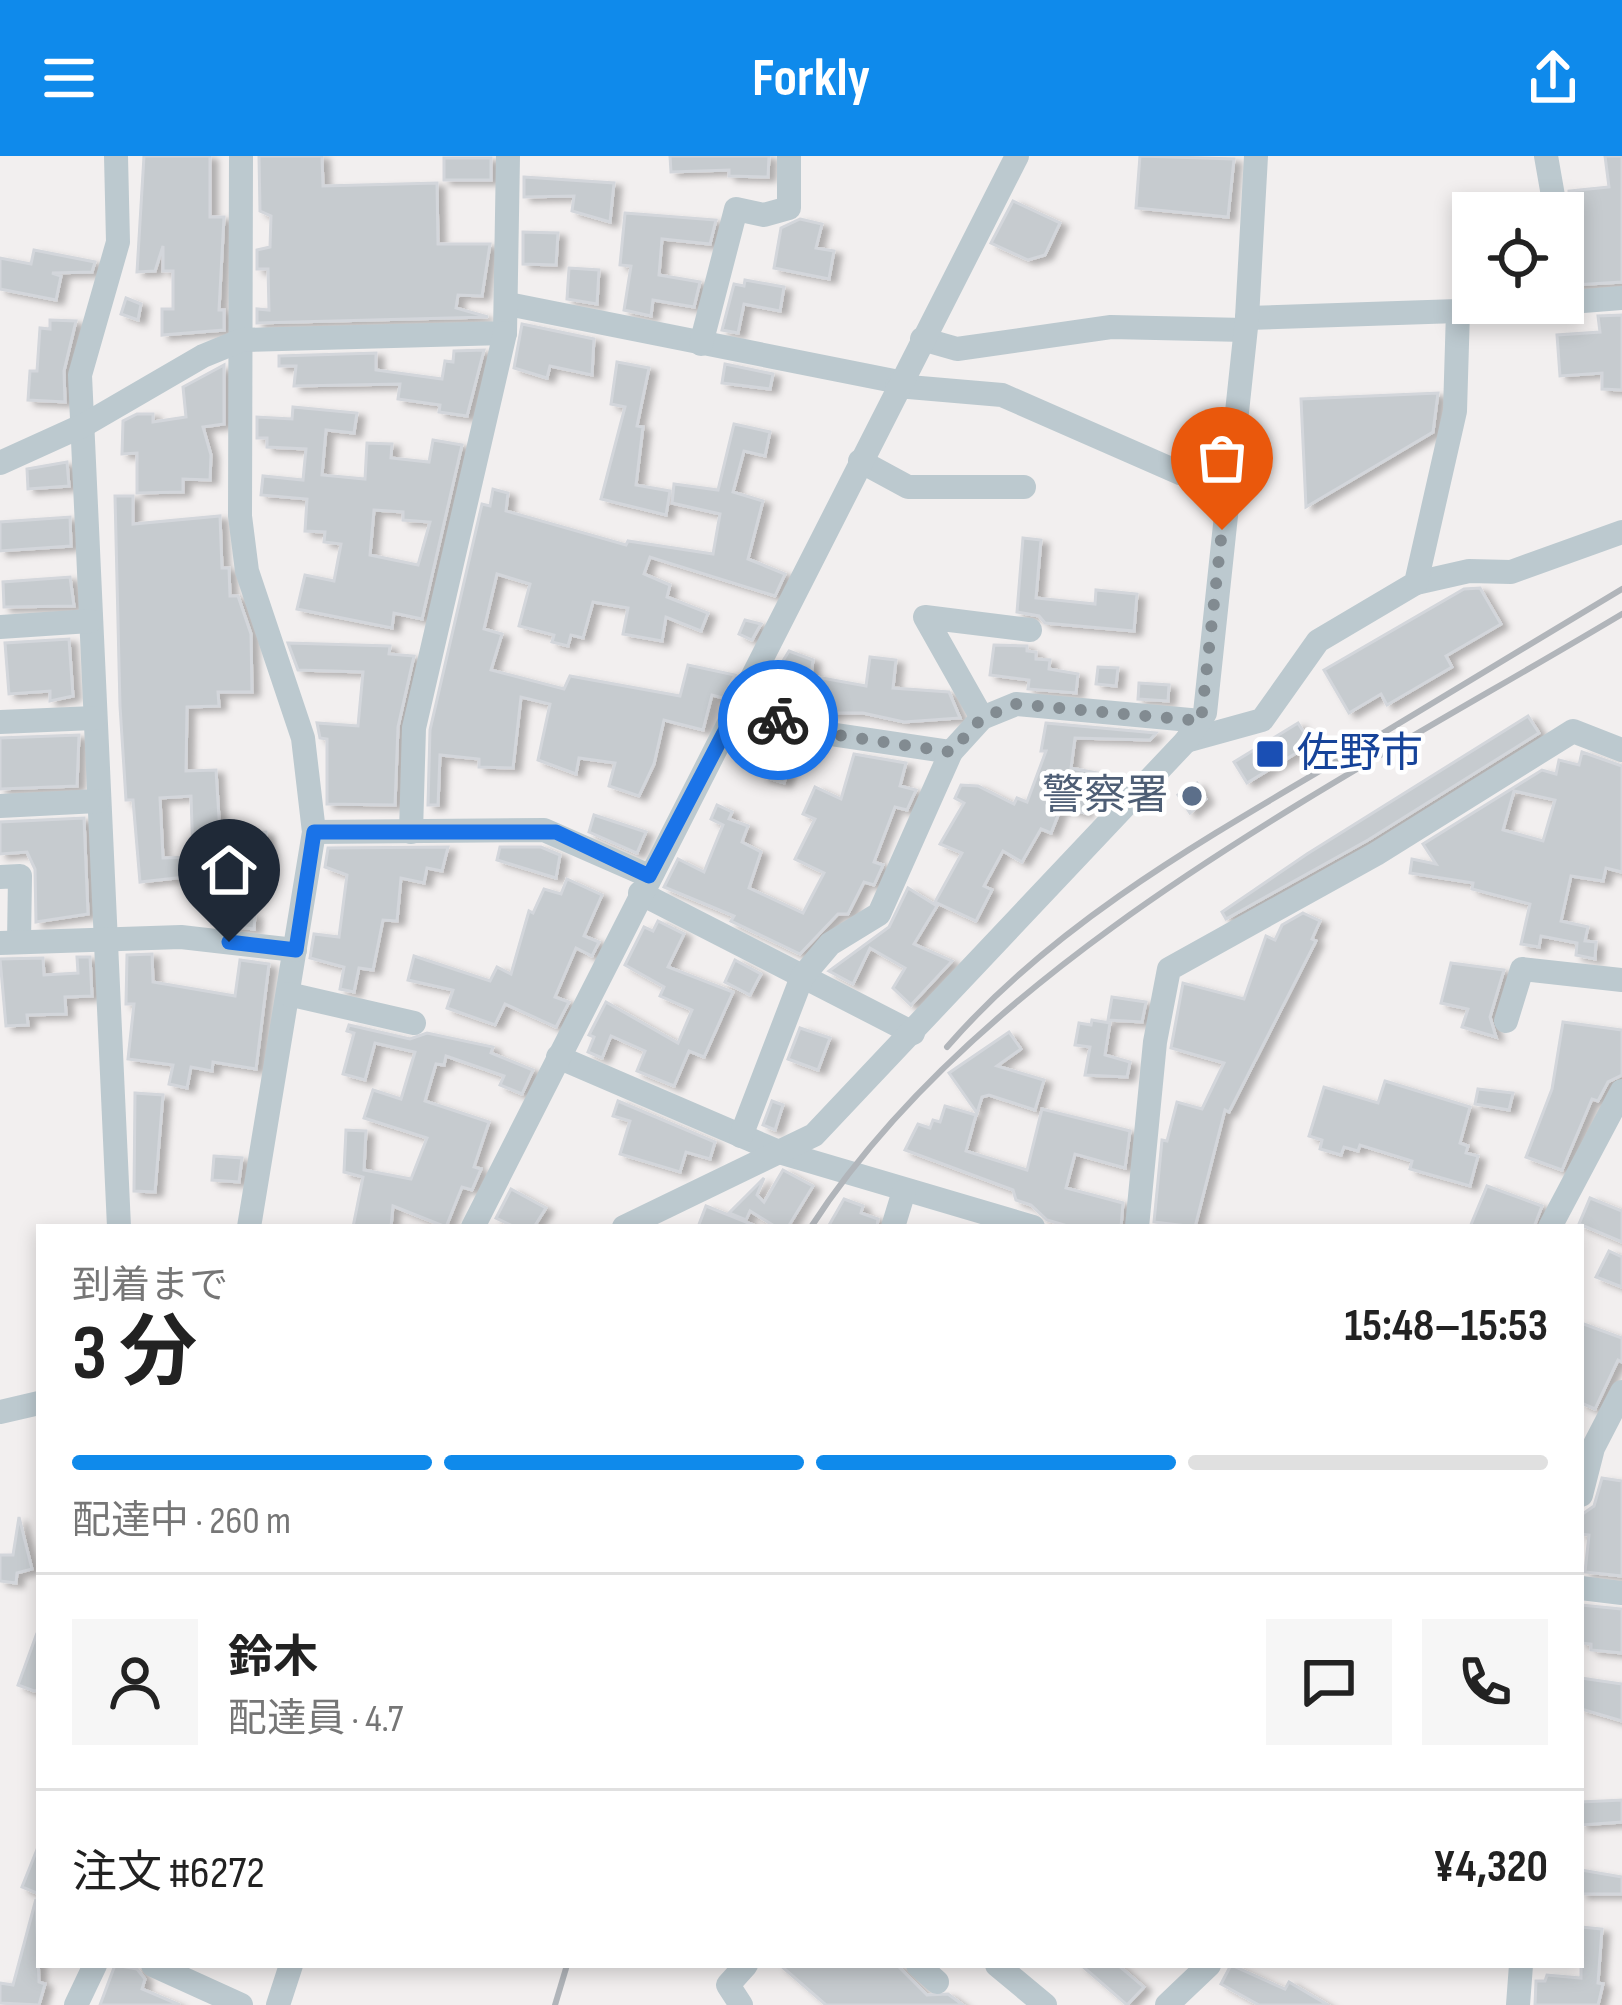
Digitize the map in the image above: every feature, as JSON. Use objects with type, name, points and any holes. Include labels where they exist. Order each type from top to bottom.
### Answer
[{"type":"street","points":[[116,156],[118,242],[80,375],[86,424],[90,621],[119,1224]]},
{"type":"street","points":[[242,156],[239,516],[247,571],[303,738],[314,832],[250,1224]]},
{"type":"street","points":[[411,832],[414,728],[505,333],[508,156]]},
{"type":"street","points":[[701,344],[736,209],[764,215],[789,208],[789,156]]},
{"type":"street","points":[[474,1224],[1017,156]]},
{"type":"street","points":[[630,1224],[814,1135],[1193,731],[1246,324],[1256,156]]},
{"type":"street","points":[[1546,156],[1552,192]]},
{"type":"street","points":[[1584,293],[1622,298]]},
{"type":"street","points":[[508,304],[898,384],[1001,395],[1180,473],[1226,484]]},
{"type":"street","points":[[922,339],[957,349],[1112,327],[1452,311]]},
{"type":"street","points":[[1416,583],[1455,411],[1458,324]]},
{"type":"street","points":[[0,463],[86,424],[203,356],[242,340],[505,333]]},
{"type":"street","points":[[860,461],[908,487],[1024,487]]},
{"type":"street","points":[[741,1136],[802,976],[830,944],[879,914],[951,752],[982,718],[1016,704],[1193,731],[1262,720],[1318,641],[1416,583],[1469,571],[1511,572],[1622,532]]},
{"type":"street","points":[[982,718],[926,617],[1030,630]]},
{"type":"street","points":[[0,627],[90,621]]},
{"type":"street","points":[[736,710],[830,734],[951,752]]},
{"type":"street","points":[[0,722],[94,718]]},
{"type":"street","points":[[1137,1224],[1155,1042],[1169,969],[1376,854],[1573,731],[1622,750]]},
{"type":"street","points":[[0,806],[98,800]]},
{"type":"street","points":[[314,832],[556,832],[802,976],[913,1034]]},
{"type":"street","points":[[0,877],[20,876],[10,942],[181,937],[296,950]]},
{"type":"street","points":[[1506,1021],[1522,970],[1622,980]]},
{"type":"street","points":[[288,994],[414,1023]]},
{"type":"street","points":[[558,1057],[779,1152],[1022,1224]]},
{"type":"street","points":[[1552,1224],[1622,1090]]},
{"type":"street","points":[[893,1224],[904,1191]]},
{"type":"street","points":[[1584,1484],[1593,1448],[1615,1427],[1622,1392]]},
{"type":"street","points":[[0,1412],[36,1404]]},
{"type":"street","points":[[1584,1421],[1615,1427]]},
{"type":"street","points":[[1584,1588],[1622,1593]]},
{"type":"street","points":[[76,2005],[94,1968]]},
{"type":"street","points":[[160,1968],[241,2005]]},
{"type":"street","points":[[278,2005],[291,1968]]},
{"type":"street","points":[[741,2005],[728,1985],[743,1968]]},
{"type":"street","points":[[1001,1968],[1045,2005]]},
{"type":"street","points":[[1167,2005],[1206,1968]]},
{"type":"street","points":[[1518,2005],[1521,1968]]},
{"type":"building","points":[[144,156],[210,156],[210,217],[224,217],[219,310],[224,310],[224,330],[162,335],[162,309],[173,309],[173,271],[163,271],[163,246],[155,271],[137,272]]},
{"type":"building","points":[[259,156],[322,156],[323,186],[437,183],[438,244],[490,244],[482,296],[458,295],[456,308],[488,317],[257,323],[257,309],[269,310],[268,269],[257,269],[257,250],[270,247],[271,216],[260,211]]},
{"type":"building","points":[[670,156],[769,156],[768,177],[729,176],[729,170],[671,172]]},
{"type":"building","points":[[1140,156],[1234,159],[1228,217],[1136,208]]},
{"type":"building","points":[[1605,156],[1622,156],[1622,282],[1584,284],[1584,192],[1569,191],[1609,187]]},
{"type":"building","points":[[444,158],[491,158],[491,180],[444,180]]},
{"type":"building","points":[[524,177],[614,183],[610,222],[572,211],[574,196],[524,197]]},
{"type":"building","points":[[1013,201],[1060,223],[1045,255],[1028,260],[991,243]]},
{"type":"building","points":[[625,213],[716,220],[710,244],[662,239],[659,275],[700,282],[694,307],[653,300],[651,316],[624,310],[631,266],[620,265]]},
{"type":"building","points":[[800,219],[822,224],[816,248],[834,251],[829,279],[774,268],[781,228]]},
{"type":"building","points":[[523,232],[558,233],[556,265],[523,264]]},
{"type":"building","points":[[34,250],[95,262],[92,272],[52,273],[61,276],[56,300],[0,289],[0,258],[31,264]]},
{"type":"building","points":[[569,268],[599,270],[597,304],[567,299]]},
{"type":"building","points":[[745,280],[784,287],[780,311],[744,304],[738,333],[722,330],[734,284],[744,286]]},
{"type":"building","points":[[126,298],[141,304],[138,320],[121,314]]},
{"type":"building","points":[[1622,315],[1622,390],[1602,389],[1602,373],[1560,376],[1557,335],[1600,332],[1598,316]]},
{"type":"building","points":[[50,320],[76,321],[64,371],[65,402],[28,400],[30,371],[37,371],[40,328],[50,329]]},
{"type":"building","points":[[522,324],[594,339],[592,375],[550,366],[547,378],[514,368]]},
{"type":"building","points":[[484,350],[467,416],[439,412],[440,405],[398,399],[400,384],[294,386],[296,366],[279,366],[279,356],[376,353],[376,370],[442,379],[445,361],[453,362],[454,351]]},
{"type":"building","points":[[617,362],[649,368],[637,426],[643,427],[636,485],[670,491],[666,515],[601,499],[625,407],[611,404]]},
{"type":"building","points":[[725,364],[773,374],[770,389],[722,383]]},
{"type":"building","points":[[224,365],[224,424],[203,427],[211,455],[210,480],[183,479],[183,492],[137,493],[137,453],[122,454],[123,421],[137,414],[153,414],[153,422],[186,417],[183,387]]},
{"type":"building","points":[[1438,393],[1433,432],[1306,507],[1301,399]]},
{"type":"building","points":[[293,407],[357,413],[354,433],[326,430],[322,475],[365,479],[367,443],[392,444],[391,458],[429,462],[433,440],[462,445],[422,619],[394,613],[392,628],[297,609],[305,575],[334,581],[341,544],[324,542],[325,532],[305,531],[307,499],[261,495],[263,476],[303,480],[306,449],[267,447],[267,438],[257,438],[257,417],[292,419]],"holes":[[[374,510],[403,512],[403,520],[430,522],[418,565],[370,555]]]},
{"type":"building","points":[[734,424],[770,432],[765,456],[744,451],[733,492],[763,501],[748,559],[785,574],[775,596],[650,557],[644,574],[670,585],[667,597],[708,613],[701,631],[666,617],[662,641],[623,634],[628,608],[593,602],[583,638],[571,635],[568,646],[552,642],[554,635],[519,626],[530,584],[497,574],[484,629],[502,634],[491,670],[564,689],[570,676],[680,696],[688,665],[735,675],[723,698],[712,695],[703,730],[664,720],[654,764],[639,796],[609,786],[615,763],[579,758],[576,774],[538,760],[550,704],[521,697],[513,768],[479,767],[479,759],[440,755],[438,805],[428,805],[430,730],[482,504],[490,506],[493,489],[508,493],[506,511],[626,545],[628,541],[713,554],[720,514],[672,503],[674,484],[718,490]]},
{"type":"building","points":[[67,462],[69,486],[28,489],[27,469]]},
{"type":"building","points":[[115,496],[133,496],[133,524],[220,516],[222,568],[229,568],[230,596],[238,596],[251,634],[252,692],[218,692],[219,706],[187,707],[186,771],[216,770],[220,834],[266,832],[268,856],[221,858],[222,873],[140,882],[133,800],[126,800]],"holes":[[[191,796],[193,857],[163,858],[160,798]]]},
{"type":"building","points":[[70,517],[71,546],[0,551],[0,522]]},
{"type":"building","points":[[1023,538],[1041,540],[1036,598],[1095,604],[1096,590],[1137,594],[1134,631],[1045,623],[1039,616],[1017,612]]},
{"type":"building","points":[[70,577],[74,606],[4,607],[3,582]]},
{"type":"building","points":[[1480,588],[1501,624],[1446,656],[1452,667],[1387,705],[1381,694],[1349,713],[1324,670],[1464,589]]},
{"type":"building","points":[[745,620],[761,624],[752,640],[739,634]]},
{"type":"building","points":[[69,639],[73,696],[50,701],[50,691],[9,694],[5,643]]},
{"type":"building","points":[[288,643],[390,646],[389,654],[414,656],[398,727],[395,805],[327,804],[327,739],[320,738],[317,723],[358,726],[363,672],[298,670]]},
{"type":"building","points":[[994,645],[1027,646],[1027,651],[1036,652],[1036,659],[1050,660],[1049,669],[1078,674],[1076,693],[1028,689],[1029,680],[990,675]]},
{"type":"building","points":[[789,651],[813,660],[811,676],[866,686],[870,657],[896,660],[893,688],[949,692],[960,718],[904,722],[863,713],[814,713],[760,698]]},
{"type":"building","points":[[1098,667],[1118,668],[1116,686],[1096,684]]},
{"type":"building","points":[[1139,683],[1169,685],[1168,701],[1138,699]]},
{"type":"building","points":[[1528,716],[1539,733],[1368,840],[1226,919],[1222,912],[1307,854]]},
{"type":"building","points":[[1046,723],[1156,733],[1150,740],[1075,738],[1071,768],[1102,774],[1096,803],[1087,801],[1085,813],[1061,808],[1051,833],[1041,829],[1022,862],[1003,851],[984,886],[992,890],[976,921],[935,902],[962,853],[940,844],[964,803],[955,798],[961,785],[978,786],[1014,804],[1017,798],[1027,802],[1046,751],[1041,751]]},
{"type":"building","points":[[1298,723],[1311,744],[1247,783],[1234,762]]},
{"type":"building","points":[[755,732],[779,739],[777,746],[795,752],[784,783],[762,776],[766,765],[746,758]]},
{"type":"building","points":[[79,735],[77,786],[0,789],[0,738]]},
{"type":"building","points":[[1582,752],[1622,766],[1622,872],[1606,868],[1603,881],[1571,876],[1561,921],[1588,927],[1585,941],[1596,942],[1595,959],[1576,955],[1577,943],[1541,936],[1539,947],[1521,944],[1530,904],[1472,889],[1473,883],[1410,873],[1412,859],[1436,864],[1423,844],[1542,770],[1556,774],[1559,760],[1579,765]],"holes":[[[1514,791],[1555,800],[1543,841],[1503,830]]]},
{"type":"building","points":[[854,754],[906,763],[900,786],[916,790],[907,810],[895,807],[874,862],[883,865],[874,885],[864,882],[848,914],[838,914],[800,954],[731,921],[734,916],[664,887],[678,859],[704,872],[723,825],[711,819],[717,805],[732,812],[729,819],[748,826],[742,842],[761,852],[749,888],[803,913],[824,873],[795,859],[815,819],[803,814],[815,787],[841,799]]},
{"type":"building","name":"警察署","points":[[1197,783],[1206,799],[1190,813],[1178,795]]},
{"type":"building","points":[[594,815],[646,832],[637,853],[589,832]]},
{"type":"building","points":[[84,818],[88,914],[36,922],[35,869],[27,852],[0,854],[0,822]]},
{"type":"building","points":[[448,847],[442,871],[427,868],[424,883],[401,878],[397,921],[383,920],[373,970],[359,968],[354,992],[340,989],[344,967],[310,958],[314,934],[339,937],[347,875],[325,867],[328,848]]},
{"type":"building","points":[[500,847],[541,847],[560,855],[556,878],[497,860]]},
{"type":"building","points":[[567,879],[602,895],[584,936],[599,942],[592,956],[576,948],[555,997],[569,1002],[556,1027],[505,1004],[495,1025],[447,1008],[453,990],[408,980],[414,956],[490,981],[497,967],[511,974],[529,911],[533,913],[544,889],[561,894]]},
{"type":"building","points":[[908,888],[937,906],[914,944],[952,961],[911,1005],[893,988],[905,968],[870,948],[853,984],[829,971],[889,927]]},
{"type":"building","points":[[213,913],[255,915],[254,929],[212,924]]},
{"type":"building","points":[[1303,913],[1320,921],[1312,939],[1316,941],[1229,1112],[1225,1110],[1196,1224],[1154,1222],[1162,1140],[1167,1141],[1177,1102],[1202,1109],[1224,1063],[1171,1048],[1183,983],[1244,999],[1266,936],[1275,940],[1282,925]]},
{"type":"building","points":[[658,921],[684,934],[668,967],[733,992],[704,1057],[689,1051],[674,1086],[637,1071],[645,1051],[611,1036],[602,1058],[588,1052],[594,1037],[589,1035],[606,1002],[678,1043],[692,1010],[660,996],[664,987],[625,965],[644,927],[653,931]]},
{"type":"building","points":[[152,954],[153,982],[235,996],[240,960],[269,964],[256,1069],[213,1062],[212,1071],[191,1067],[187,1088],[169,1084],[173,1065],[128,1059],[134,1004],[126,1004],[127,955]]},
{"type":"building","points":[[77,957],[90,957],[92,996],[65,997],[66,1014],[27,1015],[28,1025],[6,1026],[0,959],[43,958],[44,975],[78,973]]},
{"type":"building","points":[[735,960],[761,974],[750,995],[725,982]]},
{"type":"building","points":[[1451,963],[1504,970],[1490,1017],[1496,1037],[1462,1027],[1468,1009],[1441,1003]]},
{"type":"building","points":[[1112,997],[1146,1002],[1142,1022],[1108,1020]]},
{"type":"building","points":[[1092,1020],[1110,1023],[1105,1055],[1130,1062],[1127,1077],[1085,1075],[1090,1047],[1075,1045],[1079,1023],[1091,1025]]},
{"type":"building","points":[[1563,1022],[1622,1030],[1622,1075],[1608,1082],[1598,1101],[1592,1099],[1562,1170],[1526,1157],[1552,1089]]},
{"type":"building","points":[[349,1025],[410,1039],[427,1033],[493,1047],[491,1053],[533,1070],[522,1094],[500,1085],[504,1076],[446,1056],[444,1065],[436,1064],[425,1101],[489,1122],[474,1167],[481,1169],[472,1190],[462,1187],[447,1224],[393,1206],[391,1224],[354,1224],[363,1177],[344,1172],[346,1130],[366,1131],[364,1170],[411,1179],[427,1138],[364,1118],[373,1090],[401,1099],[415,1052],[375,1043],[365,1080],[343,1074],[354,1033],[347,1031]]},
{"type":"building","points":[[800,1028],[830,1038],[818,1070],[788,1059]]},
{"type":"building","points":[[1009,1032],[1021,1049],[997,1066],[1044,1080],[1035,1110],[989,1095],[982,1097],[977,1113],[949,1073]]},
{"type":"building","points":[[1385,1081],[1470,1107],[1460,1143],[1468,1146],[1466,1153],[1478,1156],[1470,1186],[1410,1169],[1412,1161],[1360,1145],[1358,1151],[1344,1147],[1341,1155],[1320,1149],[1322,1140],[1309,1136],[1324,1087],[1378,1103]]},
{"type":"building","points":[[1478,1089],[1513,1093],[1509,1110],[1475,1104]]},
{"type":"building","points":[[135,1093],[163,1095],[155,1192],[134,1191]]},
{"type":"building","points":[[618,1101],[715,1142],[710,1159],[686,1152],[680,1172],[620,1154],[630,1121],[613,1116]]},
{"type":"building","points":[[772,1101],[783,1105],[775,1130],[763,1125]]},
{"type":"building","points":[[945,1106],[976,1115],[966,1151],[1027,1170],[1042,1109],[1130,1131],[1125,1168],[1075,1154],[1066,1188],[1123,1203],[1121,1224],[1047,1220],[1031,1205],[1016,1200],[1013,1190],[905,1150],[918,1124],[930,1128],[933,1120],[940,1122]]},
{"type":"building","points":[[214,1156],[242,1158],[239,1182],[212,1180]]},
{"type":"building","points":[[783,1170],[813,1186],[790,1224],[771,1224],[750,1211],[746,1220],[729,1213],[764,1178],[757,1195],[764,1202]]},
{"type":"building","points":[[1487,1186],[1542,1206],[1535,1224],[1471,1224]]},
{"type":"building","points":[[511,1189],[546,1208],[536,1224],[509,1224],[496,1218]]},
{"type":"building","points":[[1590,1198],[1622,1211],[1622,1242],[1584,1224],[1579,1224]]},
{"type":"building","points":[[844,1199],[878,1219],[877,1224],[830,1224]]},
{"type":"building","points":[[706,1206],[751,1224],[699,1224]]},
{"type":"building","points":[[1609,1251],[1622,1257],[1622,1287],[1596,1277]]},
{"type":"building","points":[[1584,1324],[1622,1338],[1622,1362],[1618,1360],[1595,1409],[1584,1404]]},
{"type":"building","points":[[1602,1478],[1622,1481],[1622,1576],[1585,1572],[1589,1535],[1584,1534],[1584,1513],[1594,1506]]},
{"type":"building","points":[[19,1517],[32,1569],[17,1573],[16,1583],[0,1581],[0,1555],[13,1555]]},
{"type":"building","points":[[1584,1605],[1622,1609],[1622,1653],[1591,1650],[1591,1644],[1584,1643]]},
{"type":"building","points":[[36,1636],[36,1691],[18,1685]]},
{"type":"building","points":[[1584,1678],[1622,1684],[1622,1721],[1584,1710]]},
{"type":"building","points":[[1622,1800],[1622,1822],[1584,1825],[1584,1802]]},
{"type":"building","points":[[36,1852],[36,1893],[22,1887]]},
{"type":"building","points":[[1584,1871],[1622,1877],[1622,1894],[1584,1894]]},
{"type":"building","points":[[36,1899],[36,1968],[39,1982],[45,1984],[39,2005],[0,2003],[0,1983],[13,1985]]},
{"type":"building","points":[[1584,1927],[1602,1929],[1598,1983],[1603,1984],[1598,2005],[1535,2005],[1536,1981],[1545,1981],[1547,1975],[1581,1978]]},
{"type":"building","points":[[114,1968],[132,1968],[145,1979],[142,1989],[180,2005],[100,2005]]},
{"type":"building","points":[[783,1968],[900,1968],[927,1995],[948,1994],[963,2005],[826,2005]]},
{"type":"building","points":[[1084,1968],[1122,1968],[1144,1987],[1127,2005]]},
{"type":"building","points":[[1229,1968],[1238,1968],[1285,1989],[1289,1982],[1328,2005],[1259,2005],[1221,1984]]},
{"type":"railway","points":[[947,1047],[1032,963],[1127,891],[1622,589]]},
{"type":"railway","points":[[813,1224],[885,1130],[973,1040],[1073,957],[1292,808],[1622,614]]},
{"type":"railway","points":[[555,2005],[566,1968]]},
{"type":"way so far","points":[[778,720],[830,734],[951,752],[982,718],[1001,706],[1016,704],[1201,721],[1222,530]]},
{"type":"place","name":"佐野市","points":[[1270,754]]},
{"type":"place","name":"警察署","points":[[1192,796]]},
{"type":"route","points":[[229,942],[296,950],[314,832],[544,830],[649,876],[736,710],[778,720]]}]
